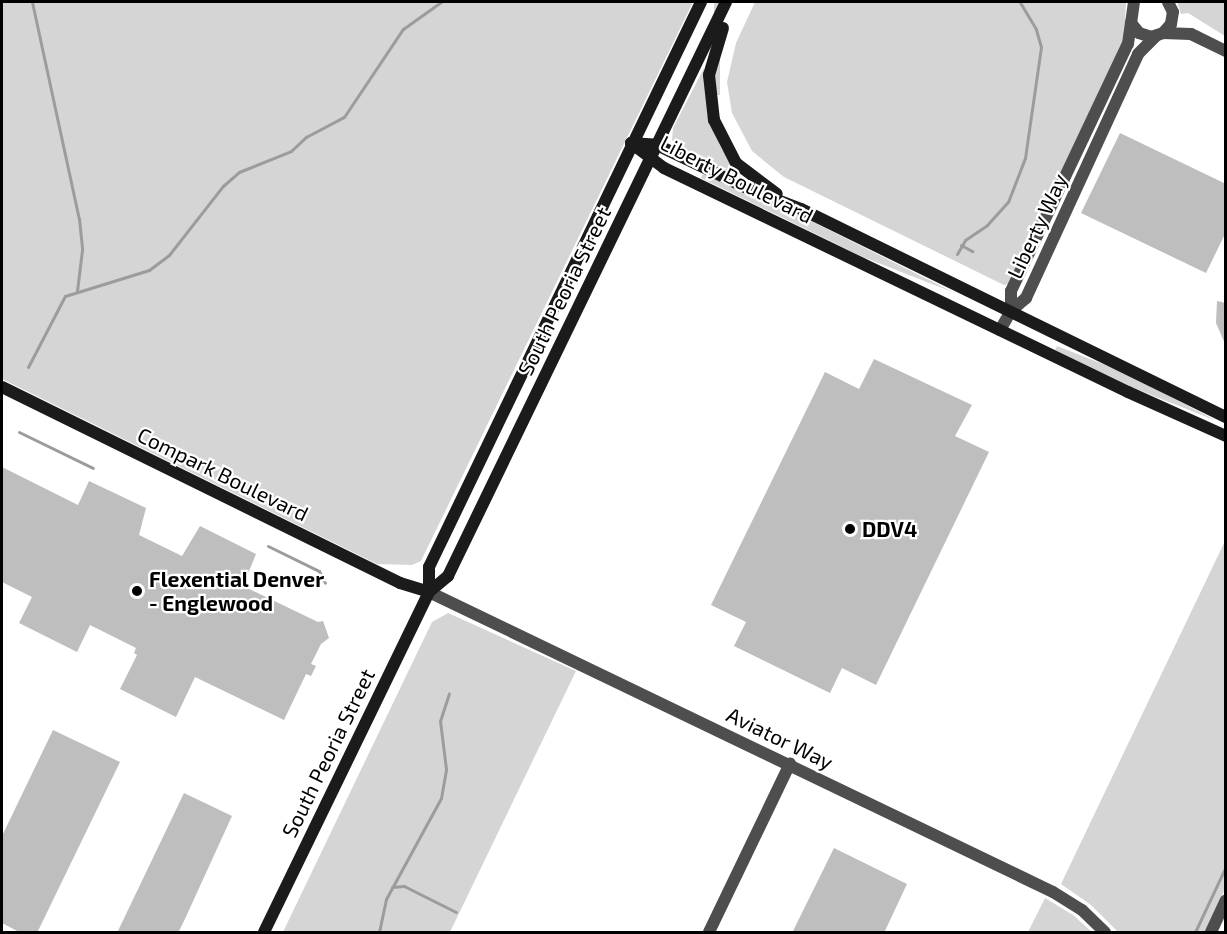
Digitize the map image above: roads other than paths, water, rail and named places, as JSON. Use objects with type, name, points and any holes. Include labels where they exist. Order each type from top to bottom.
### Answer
[{"type":"main road","name":"South Peoria Street","points":[[429,592],[429,567],[631,143],[701,2]]},
{"type":"main road","name":"South Peoria Street","points":[[264,933],[429,592],[448,576],[727,2]]},
{"type":"main road","points":[[727,2],[727,20],[712,53],[709,75],[709,103],[717,129],[740,167],[801,209]]},
{"type":"main road","name":"Liberty Boulevard","points":[[631,143],[657,145],[751,190],[801,209],[1223,415]]},
{"type":"main road","name":"Liberty Boulevard","points":[[631,143],[649,160],[999,330],[1226,436]]},
{"type":"main road","name":"Compark Boulevard","points":[[2,387],[389,578],[429,592]]},
{"type":"street","name":"Liberty Way","points":[[1011,311],[1011,291],[1128,44],[1134,2]]},
{"type":"street","name":"Liberty Way","points":[[1011,311],[1026,298],[1136,56],[1171,24],[1171,7]]},
{"type":"street","points":[[1171,7],[1191,34],[1226,51]]},
{"type":"street","points":[[1131,23],[1139,33],[1191,34]]},
{"type":"street","points":[[999,330],[1011,311]]},
{"type":"street","name":"Aviator Way","points":[[429,592],[1059,895],[1105,933]]},
{"type":"street","points":[[709,933],[790,764]]},
{"type":"street","points":[[1211,933],[1226,900]]},
{"type":"waterway","points":[[32,2],[79,219],[82,250],[77,291]]},
{"type":"waterway","points":[[28,367],[65,296],[149,270],[169,255],[223,186],[239,172],[291,151],[306,137],[344,117],[403,29],[441,2]]},
{"type":"waterway","points":[[957,254],[965,240],[987,225],[1008,202],[1025,158],[1041,47],[1036,29],[1020,2]]},
{"type":"waterway","points":[[961,245],[972,251]]},
{"type":"waterway","points":[[19,432],[93,468]]},
{"type":"waterway","points":[[268,546],[319,571],[325,583]]},
{"type":"waterway","points":[[379,932],[386,899],[441,798],[446,769],[440,721],[449,693]]},
{"type":"waterway","points":[[1195,932],[1226,866]]},
{"type":"waterway","points":[[392,887],[404,886],[456,912]]},
{"type":"place","name":"DDV4","points":[[850,529]]},
{"type":"place","name":"Flexential Denver - Englewood","points":[[137,591]]}]
